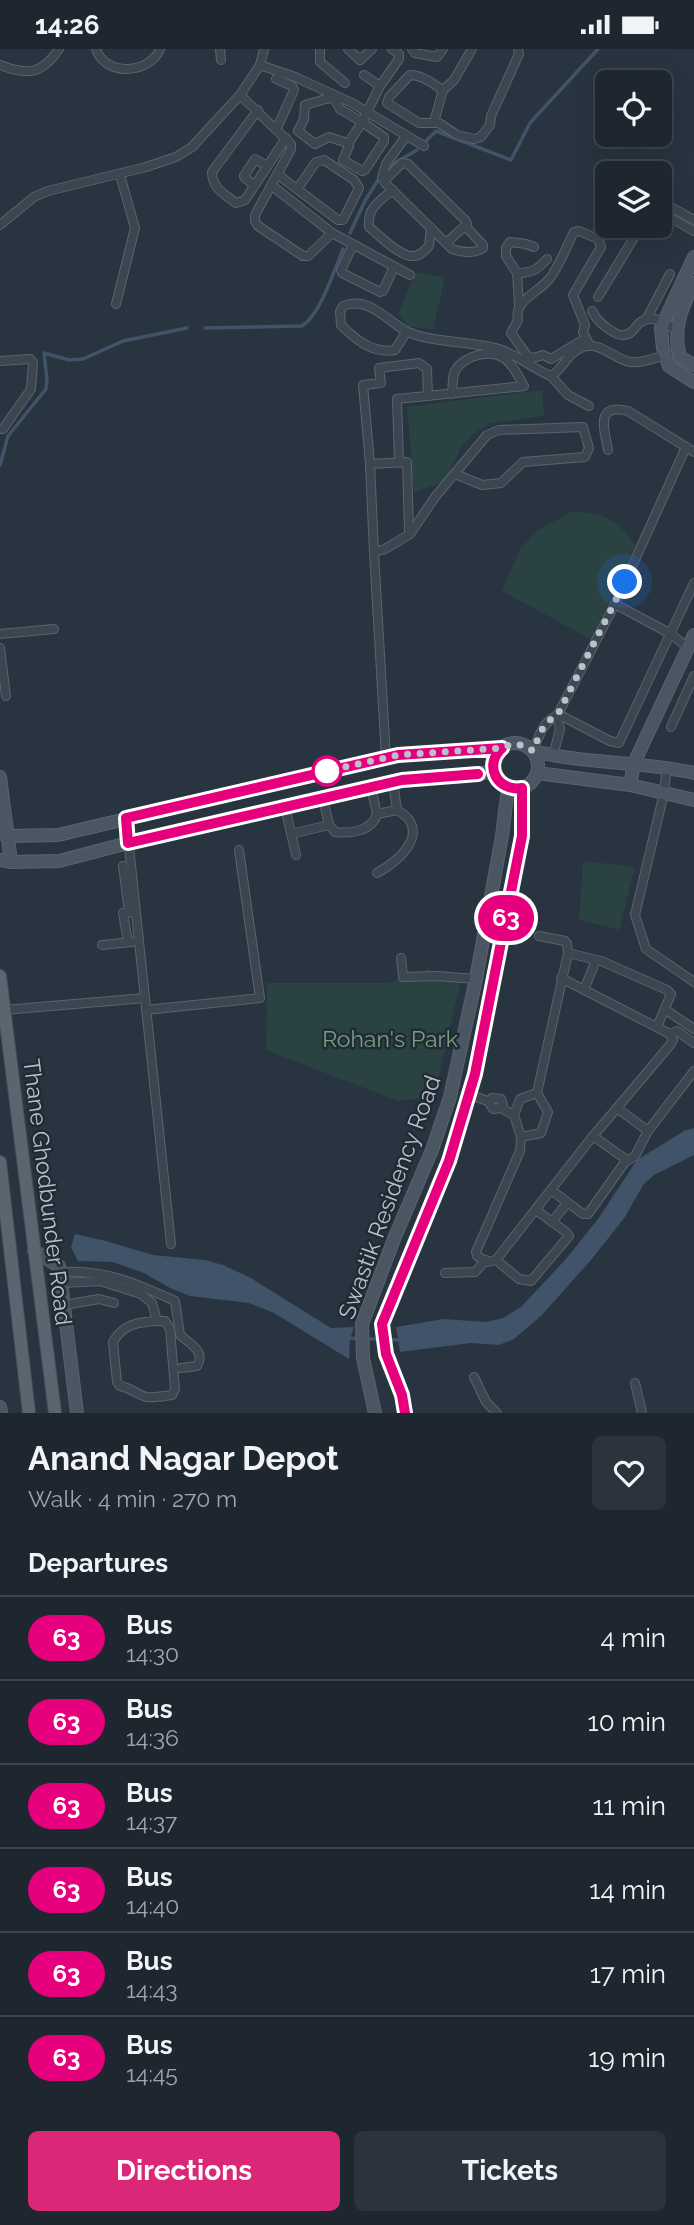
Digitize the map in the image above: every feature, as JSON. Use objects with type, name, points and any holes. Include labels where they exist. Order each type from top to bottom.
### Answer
[{"type":"main road","points":[[694,257],[661,328],[667,361],[694,382]]},
{"type":"main road","points":[[694,283],[676,330],[678,352],[694,365]]},
{"type":"main road","points":[[630,785],[634,763],[694,635]]},
{"type":"main road","points":[[4,835],[58,835],[398,755],[502,748],[520,744],[533,751],[553,756],[634,763],[694,773]]},
{"type":"main road","points":[[502,748],[494,758],[493,772],[498,782],[508,788],[522,788],[531,783],[537,773],[537,761],[533,751]]},
{"type":"main road","points":[[0,777],[6,861],[59,861],[371,786],[493,772]]},
{"type":"main road","points":[[537,773],[630,785],[694,800]]},
{"type":"main road","name":"Swastik Residency Road","points":[[375,1413],[363,1358],[362,1324],[450,1097],[476,979],[508,788]]},
{"type":"main road","name":"Swastik Residency Road","points":[[405,1413],[402,1395],[386,1354],[382,1324],[454,1145],[473,1081],[522,836],[522,788]]},
{"type":"main road","name":"Thane Ghodbunder Road","points":[[0,977],[55,1413]]},
{"type":"main road","points":[[455,1076],[473,1081]]},
{"type":"main road","points":[[450,1097],[468,1098]]},
{"type":"main road","points":[[436,1138],[454,1145]]},
{"type":"main road","name":"Thane Ghodbunder Road","points":[[0,1162],[29,1413]]},
{"type":"main road","points":[[34,1251],[59,1266],[77,1413]]},
{"type":"main road","points":[[0,1407],[1,1413]]},
{"type":"street","points":[[0,65],[18,72],[30,72],[46,66],[60,49]]},
{"type":"street","points":[[96,49],[99,59],[110,66],[128,69],[141,67],[155,57],[160,49]]},
{"type":"street","points":[[220,49],[221,60]]},
{"type":"street","points":[[0,225],[34,197],[48,191],[176,157],[192,147],[240,95],[260,65],[264,49]]},
{"type":"street","points":[[320,49],[320,62],[345,83]]},
{"type":"street","points":[[348,49],[360,60],[372,49]]},
{"type":"street","points":[[348,144],[329,137],[316,144],[298,131],[304,119],[305,105],[328,98],[335,100],[340,109],[362,122],[383,137],[384,141],[365,170],[362,171],[343,160],[348,144],[362,122],[380,86],[399,58],[399,54],[392,49]]},
{"type":"street","points":[[412,49],[415,53],[437,57],[443,49]]},
{"type":"street","points":[[435,122],[443,90],[454,80],[472,49]]},
{"type":"street","points":[[443,90],[430,81],[410,75],[389,97],[387,103],[419,123],[435,122],[457,135],[474,139],[481,137],[490,125],[491,116],[519,54],[518,49]]},
{"type":"street","points":[[260,65],[280,78],[367,112],[424,146]]},
{"type":"street","points":[[364,75],[380,86]]},
{"type":"street","points":[[277,128],[294,90],[293,82]]},
{"type":"street","points":[[240,95],[291,144],[291,149],[255,215],[258,226],[303,255],[312,254],[332,233]]},
{"type":"street","points":[[258,110],[212,172],[213,183],[217,188],[236,203],[245,200],[286,138]]},
{"type":"street","points":[[395,129],[403,114]]},
{"type":"street","points":[[384,181],[402,163],[408,164],[466,221],[467,228],[483,248],[477,251],[459,251],[446,243],[384,181],[382,178],[386,164],[406,136]]},
{"type":"street","points":[[254,185],[244,176],[255,159],[267,166]]},
{"type":"street","points":[[277,174],[338,220],[343,220],[359,188],[354,180],[324,160],[316,162],[298,188]]},
{"type":"street","points":[[116,304],[135,228],[120,174]]},
{"type":"street","points":[[271,185],[332,233],[410,275]]},
{"type":"street","points":[[393,191],[373,205],[368,220],[369,227],[397,250],[411,257],[417,256],[429,246],[431,228]]},
{"type":"street","points":[[672,208],[694,220]]},
{"type":"street","points":[[672,219],[694,231]]},
{"type":"street","points":[[446,243],[467,224]]},
{"type":"street","points":[[519,305],[550,278],[573,232],[579,231],[598,239],[601,247],[573,295],[585,325],[583,332],[588,342],[632,363],[667,361],[678,352]]},
{"type":"street","points":[[598,297],[634,238]]},
{"type":"street","points":[[534,247],[510,242],[506,248],[506,256],[517,273],[519,305],[516,314],[518,320],[511,333],[528,357],[533,358],[543,355],[551,359],[583,347],[588,342]]},
{"type":"street","points":[[354,245],[342,272],[380,292],[383,291],[394,267]]},
{"type":"street","points":[[517,273],[531,273],[548,259]]},
{"type":"street","points":[[531,273],[547,281]]},
{"type":"street","points":[[648,319],[670,274]]},
{"type":"street","points":[[407,331],[395,350],[384,352],[354,339],[341,325],[340,312],[343,306],[350,303],[369,305],[419,336],[499,349],[551,376],[568,395],[589,406]]},
{"type":"street","points":[[592,311],[595,317],[618,335],[631,333],[635,325],[648,319],[663,322],[676,330]]},
{"type":"street","points":[[551,376],[558,372],[568,352]]},
{"type":"street","points":[[399,462],[397,399],[452,394],[524,387],[513,366],[502,356],[480,354],[464,360],[453,373],[452,394]]},
{"type":"street","points":[[0,361],[30,359],[33,363],[31,389],[3,429],[0,429]]},
{"type":"street","points":[[386,758],[370,464],[363,385],[381,383],[379,369],[419,363],[427,369],[428,396]]},
{"type":"street","points":[[553,756],[560,729],[558,715],[690,449],[628,411],[612,409],[604,419],[608,450]]},
{"type":"street","points":[[374,552],[385,549],[410,534],[435,497],[487,435],[499,430],[583,427],[589,449],[585,457],[523,462],[502,483],[482,485],[455,474]]},
{"type":"street","points":[[370,464],[407,462],[410,534]]},
{"type":"street","points":[[533,751],[545,723],[558,715],[619,743],[694,583]]},
{"type":"street","points":[[615,604],[671,634],[688,648]]},
{"type":"street","points":[[0,634],[54,629]]},
{"type":"street","points":[[0,649],[6,696]]},
{"type":"street","points":[[671,727],[690,695],[694,676]]},
{"type":"street","points":[[667,767],[664,793],[635,915],[646,949],[694,982]]},
{"type":"street","points":[[393,782],[397,810]]},
{"type":"street","points":[[323,798],[329,825],[335,832],[346,833],[369,827],[375,822],[377,814],[371,786]]},
{"type":"street","points":[[285,807],[296,855]]},
{"type":"street","points":[[377,814],[397,810],[403,813],[414,827],[407,850],[391,866],[377,873]]},
{"type":"street","points":[[126,818],[132,912]]},
{"type":"street","points":[[291,834],[329,825]]},
{"type":"street","points":[[146,1010],[260,998],[239,850]]},
{"type":"street","points":[[123,866],[139,941],[171,1244]]},
{"type":"street","points":[[128,942],[123,913],[132,912]]},
{"type":"street","points":[[522,1137],[541,1133],[546,1123],[548,1112],[537,1093],[568,953],[565,941],[539,936]]},
{"type":"street","points":[[102,945],[139,941]]},
{"type":"street","points":[[568,953],[596,960],[667,990],[671,995],[657,1027]]},
{"type":"street","points":[[401,958],[403,977],[476,979]]},
{"type":"street","points":[[584,990],[596,960]]},
{"type":"street","points":[[502,1105],[514,1115],[522,1137],[520,1151],[476,1252],[477,1256],[491,1262],[496,1260],[593,1136],[673,1040],[670,1034],[561,978]]},
{"type":"street","points":[[4,1010],[145,998]]},
{"type":"street","points":[[666,1010],[694,1029]]},
{"type":"street","points":[[670,1034],[677,1031],[694,1043]]},
{"type":"street","points":[[551,1190],[583,1214],[588,1214],[625,1162],[635,1156],[648,1131],[694,1071]]},
{"type":"street","points":[[468,1098],[490,1102],[493,1109],[537,1093]]},
{"type":"street","points":[[514,1115],[520,1099]]},
{"type":"street","points":[[617,1108],[648,1131]]},
{"type":"street","points":[[593,1136],[624,1157],[625,1162]]},
{"type":"street","points":[[552,1222],[567,1203]]},
{"type":"street","points":[[496,1260],[519,1279],[531,1281],[569,1236],[536,1210]]},
{"type":"street","points":[[445,1273],[475,1272],[486,1261]]},
{"type":"street","points":[[61,1278],[106,1274],[175,1301],[180,1335],[195,1347],[200,1359],[197,1366],[181,1368]]},
{"type":"street","points":[[61,1278],[100,1281],[141,1294],[152,1303],[157,1321]]},
{"type":"street","points":[[88,1281],[89,1300]]},
{"type":"street","points":[[64,1304],[99,1299],[114,1303]]},
{"type":"street","points":[[157,1321],[165,1321],[170,1329],[176,1389],[172,1395],[149,1398],[136,1390],[120,1386],[117,1382],[113,1342],[123,1329],[138,1322],[157,1321]]},
{"type":"street","points":[[474,1377],[486,1402],[497,1413]]},
{"type":"street","points":[[635,1383],[642,1413]]},
{"type":"green space","points":[[416,272],[445,277],[433,330],[408,326],[398,314]]},
{"type":"green space","points":[[542,390],[544,416],[490,423],[472,435],[460,449],[449,473],[441,483],[414,492],[407,407]]},
{"type":"green space","points":[[571,512],[592,513],[608,518],[622,529],[635,545],[592,640],[502,591],[520,549],[538,530]]},
{"type":"green space","points":[[583,861],[635,867],[619,930],[579,920]]},
{"type":"green space","name":"Rohan's Park","points":[[429,968],[435,976],[462,975],[434,1097],[398,1101],[266,1050],[267,983],[389,983]]},
{"type":"water","points":[[694,1128],[694,1155],[654,1175],[643,1185],[625,1217],[591,1260],[542,1315],[514,1339],[499,1345],[471,1343],[400,1352],[396,1327],[444,1319],[486,1322],[503,1318],[521,1307],[565,1260],[598,1219],[637,1160],[684,1131]]},
{"type":"water","points":[[75,1234],[153,1255],[205,1260],[223,1265],[251,1278],[331,1328],[354,1327],[349,1359],[274,1313],[249,1303],[190,1296],[144,1273],[113,1262],[78,1261],[71,1247]]},
{"type":"waterway","points":[[425,142],[436,131],[511,160],[530,123],[598,49]]},
{"type":"waterway","points":[[388,167],[417,150]]},
{"type":"waterway","points":[[350,233],[378,180]]},
{"type":"waterway","points":[[205,328],[302,326],[321,302],[343,249]]},
{"type":"waterway","points":[[0,465],[8,436],[46,389],[44,353],[69,360],[83,359],[123,341],[187,328]]},
{"type":"waterway","points":[[348,1338],[399,1340]]},
{"type":"bus line","name":"63","points":[[405,1413],[402,1395],[386,1354],[382,1324],[449,1161],[475,1074],[522,836],[522,788],[508,788],[495,777],[492,765],[497,752],[502,748],[398,755],[126,818],[128,843],[402,780],[478,774]]},
{"type":"route","points":[[327,771],[318,773],[398,755],[502,748],[514,744],[524,745],[533,751],[545,723],[557,716],[625,582]]}]
